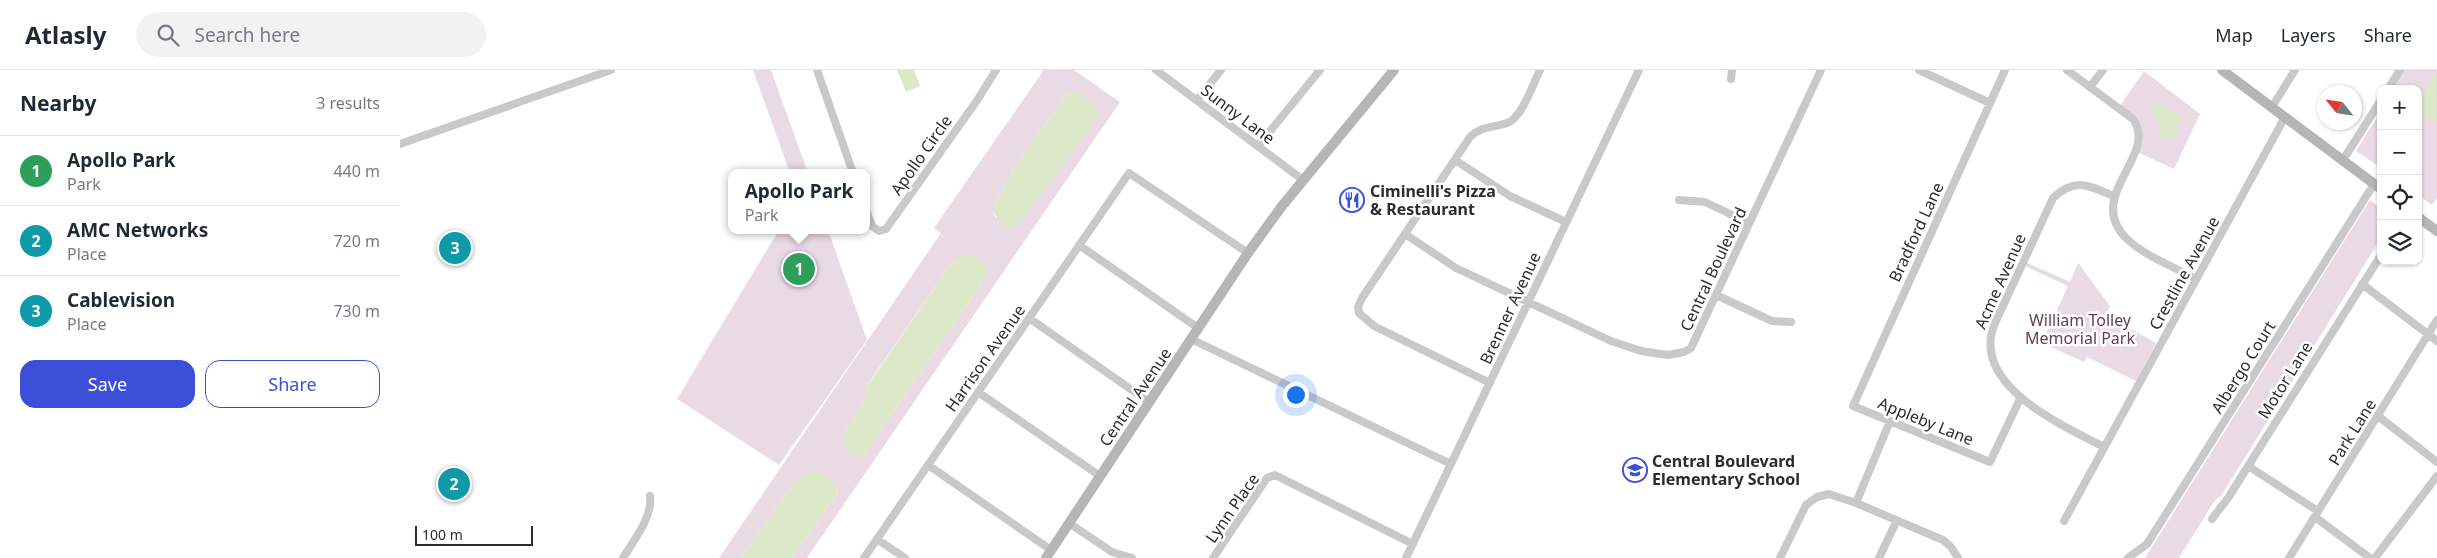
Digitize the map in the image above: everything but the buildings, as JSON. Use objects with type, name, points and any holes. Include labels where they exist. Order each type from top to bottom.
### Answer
[{"type":"main road","points":[[1303,180],[1394,70]]},
{"type":"main road","points":[[2222,70],[2377,185]]},
{"type":"main road","name":"Central Avenue","points":[[1048,554],[1191,339],[1194,325],[1303,180]]},
{"type":"main road","points":[[2422,220],[2437,231]]},
{"type":"street","points":[[400,144],[612,70]]},
{"type":"street","points":[[818,70],[853,169]]},
{"type":"street","name":"Apollo Circle","points":[[870,221],[872,226],[879,231],[886,228],[973,106],[996,70]]},
{"type":"street","name":"Sunny Lane","points":[[1156,70],[1303,180]]},
{"type":"street","points":[[1197,100],[1221,70]]},
{"type":"street","points":[[1258,146],[1320,70]]},
{"type":"street","points":[[1490,383],[1403,342],[1374,326],[1358,310],[1362,298],[1476,132],[1483,128],[1508,123],[1518,116],[1540,70]]},
{"type":"street","name":"Brenner Avenue","points":[[1406,558],[1639,70]]},
{"type":"street","points":[[1731,80],[1732,70]]},
{"type":"street","name":"Central Boulevard","points":[[1405,234],[1456,268],[1610,341],[1641,351],[1668,355],[1684,352],[1691,348],[1819,70]]},
{"type":"street","points":[[1919,70],[1990,103]]},
{"type":"street","name":"Bradford Lane","points":[[1852,406],[2005,70]]},
{"type":"street","points":[[2067,70],[2133,119],[2139,131],[2138,146],[2114,196],[2114,215],[2118,227],[2126,238],[2140,248],[2196,279]]},
{"type":"street","points":[[2090,87],[2103,70]]},
{"type":"street","points":[[2272,107],[2295,70]]},
{"type":"street","points":[[2391,85],[2400,70]]},
{"type":"street","points":[[2343,160],[2377,106]]},
{"type":"street","name":"Crestline Avenue","points":[[2064,521],[2285,117]]},
{"type":"street","points":[[1456,160],[1510,196],[1566,222]]},
{"type":"street","name":"Harrison Avenue","points":[[864,558],[1128,173],[1248,253]]},
{"type":"street","name":"Acme Avenue","points":[[2104,447],[2043,414],[2020,397],[1994,364],[1989,353],[1989,341],[1995,323],[2045,213],[2059,192],[2076,185],[2087,184],[2114,196]]},
{"type":"street","name":"Albergo Court","points":[[2128,558],[2147,544],[2377,188]]},
{"type":"street","points":[[1679,200],[1705,202],[1749,223]]},
{"type":"street","points":[[1079,245],[1194,325]]},
{"type":"street","name":"Motor Lane","points":[[2212,519],[2248,466],[2377,261]]},
{"type":"street","points":[[2362,284],[2437,341]]},
{"type":"street","points":[[1716,295],[1772,321],[1791,322]]},
{"type":"street","points":[[1029,318],[1150,402]]},
{"type":"street","name":"Park Lane","points":[[2289,558],[2437,320]]},
{"type":"street","points":[[1191,339],[1451,464]]},
{"type":"street","points":[[978,392],[1100,476]]},
{"type":"street","name":"Appleby Lane","points":[[1852,406],[1990,462],[2020,397]]},
{"type":"street","points":[[2378,416],[2437,462]]},
{"type":"street","points":[[1856,503],[1890,421]]},
{"type":"street","points":[[928,465],[1048,554]]},
{"type":"street","points":[[2248,466],[2316,514],[2370,558]]},
{"type":"street","name":"Lynn Place","points":[[1213,558],[1267,478],[1275,475],[1413,544]]},
{"type":"street","points":[[2375,558],[2437,476]]},
{"type":"street","points":[[1780,558],[1806,505],[1811,500],[1829,494],[1856,503],[1943,540],[1952,547],[1958,558]]},
{"type":"street","points":[[623,558],[644,523],[651,503],[650,496]]},
{"type":"street","points":[[1879,558],[1897,520]]},
{"type":"street","points":[[1069,524],[1112,552],[1132,558]]},
{"type":"street","points":[[877,539],[905,558]]},
{"type":"green space","points":[[753,70],[771,70],[807,169],[789,169]]},
{"type":"green space","points":[[1044,70],[1074,70],[1120,102],[807,558],[792,558],[837,494],[838,487],[792,486],[740,558],[719,558],[941,233],[934,228]],"holes":[[[1077,91],[996,218],[993,213],[995,207],[1014,168],[1067,94]],[[953,261],[983,282],[864,454],[842,435],[865,402],[865,389]]]},
{"type":"green space","points":[[2403,70],[2437,70],[2437,198],[2432,205],[2422,198],[2422,85],[2394,85]]},
{"type":"green space","points":[[2144,71],[2200,114],[2174,169],[2137,152],[2141,137],[2139,125],[2132,115],[2120,106]]},
{"type":"green space","points":[[2377,118],[2377,165],[2356,151]]},
{"type":"green space","points":[[2370,200],[2377,206],[2377,244],[2221,496],[2215,500],[2179,558],[2145,558]]},
{"type":"green space","points":[[777,234],[829,234],[867,340],[779,465],[677,399]]},
{"type":"green space","name":"William Tolley Memorial Park","points":[[2025,262],[2070,282],[2078,263],[2110,306],[2106,315],[2156,343],[2136,381],[2087,357],[2084,362],[2042,343],[2068,286],[2023,265]]},
{"type":"shaded area","points":[[897,70],[914,70],[920,86],[906,92]]},
{"type":"shaded area","points":[[2437,72],[2437,121],[2422,115],[2422,93]]},
{"type":"shaded area","points":[[1077,91],[1097,107],[1099,113],[1096,121],[1018,225],[1008,229],[993,213],[1014,168],[1067,94]]},
{"type":"shaded area","points":[[2160,103],[2180,117],[2176,137],[2162,138],[2157,119],[2151,108]]},
{"type":"shaded area","points":[[964,254],[974,257],[987,268],[983,282],[864,454],[857,456],[846,448],[842,435],[865,402],[865,389],[953,261]]},
{"type":"shaded area","points":[[820,472],[835,482],[838,487],[837,494],[792,558],[740,558],[792,486],[805,473]]},
{"type":"place","name":"Ciminelli's Pizza & Restaurant","points":[[1352,200]]},
{"type":"place","name":"Cablevision","points":[[455,248]]},
{"type":"place","name":"Apollo Park","points":[[799,269]]},
{"type":"place","name":"Central Boulevard Elementary School","points":[[1635,470]]},
{"type":"place","name":"AMC Networks","points":[[454,484]]}]
